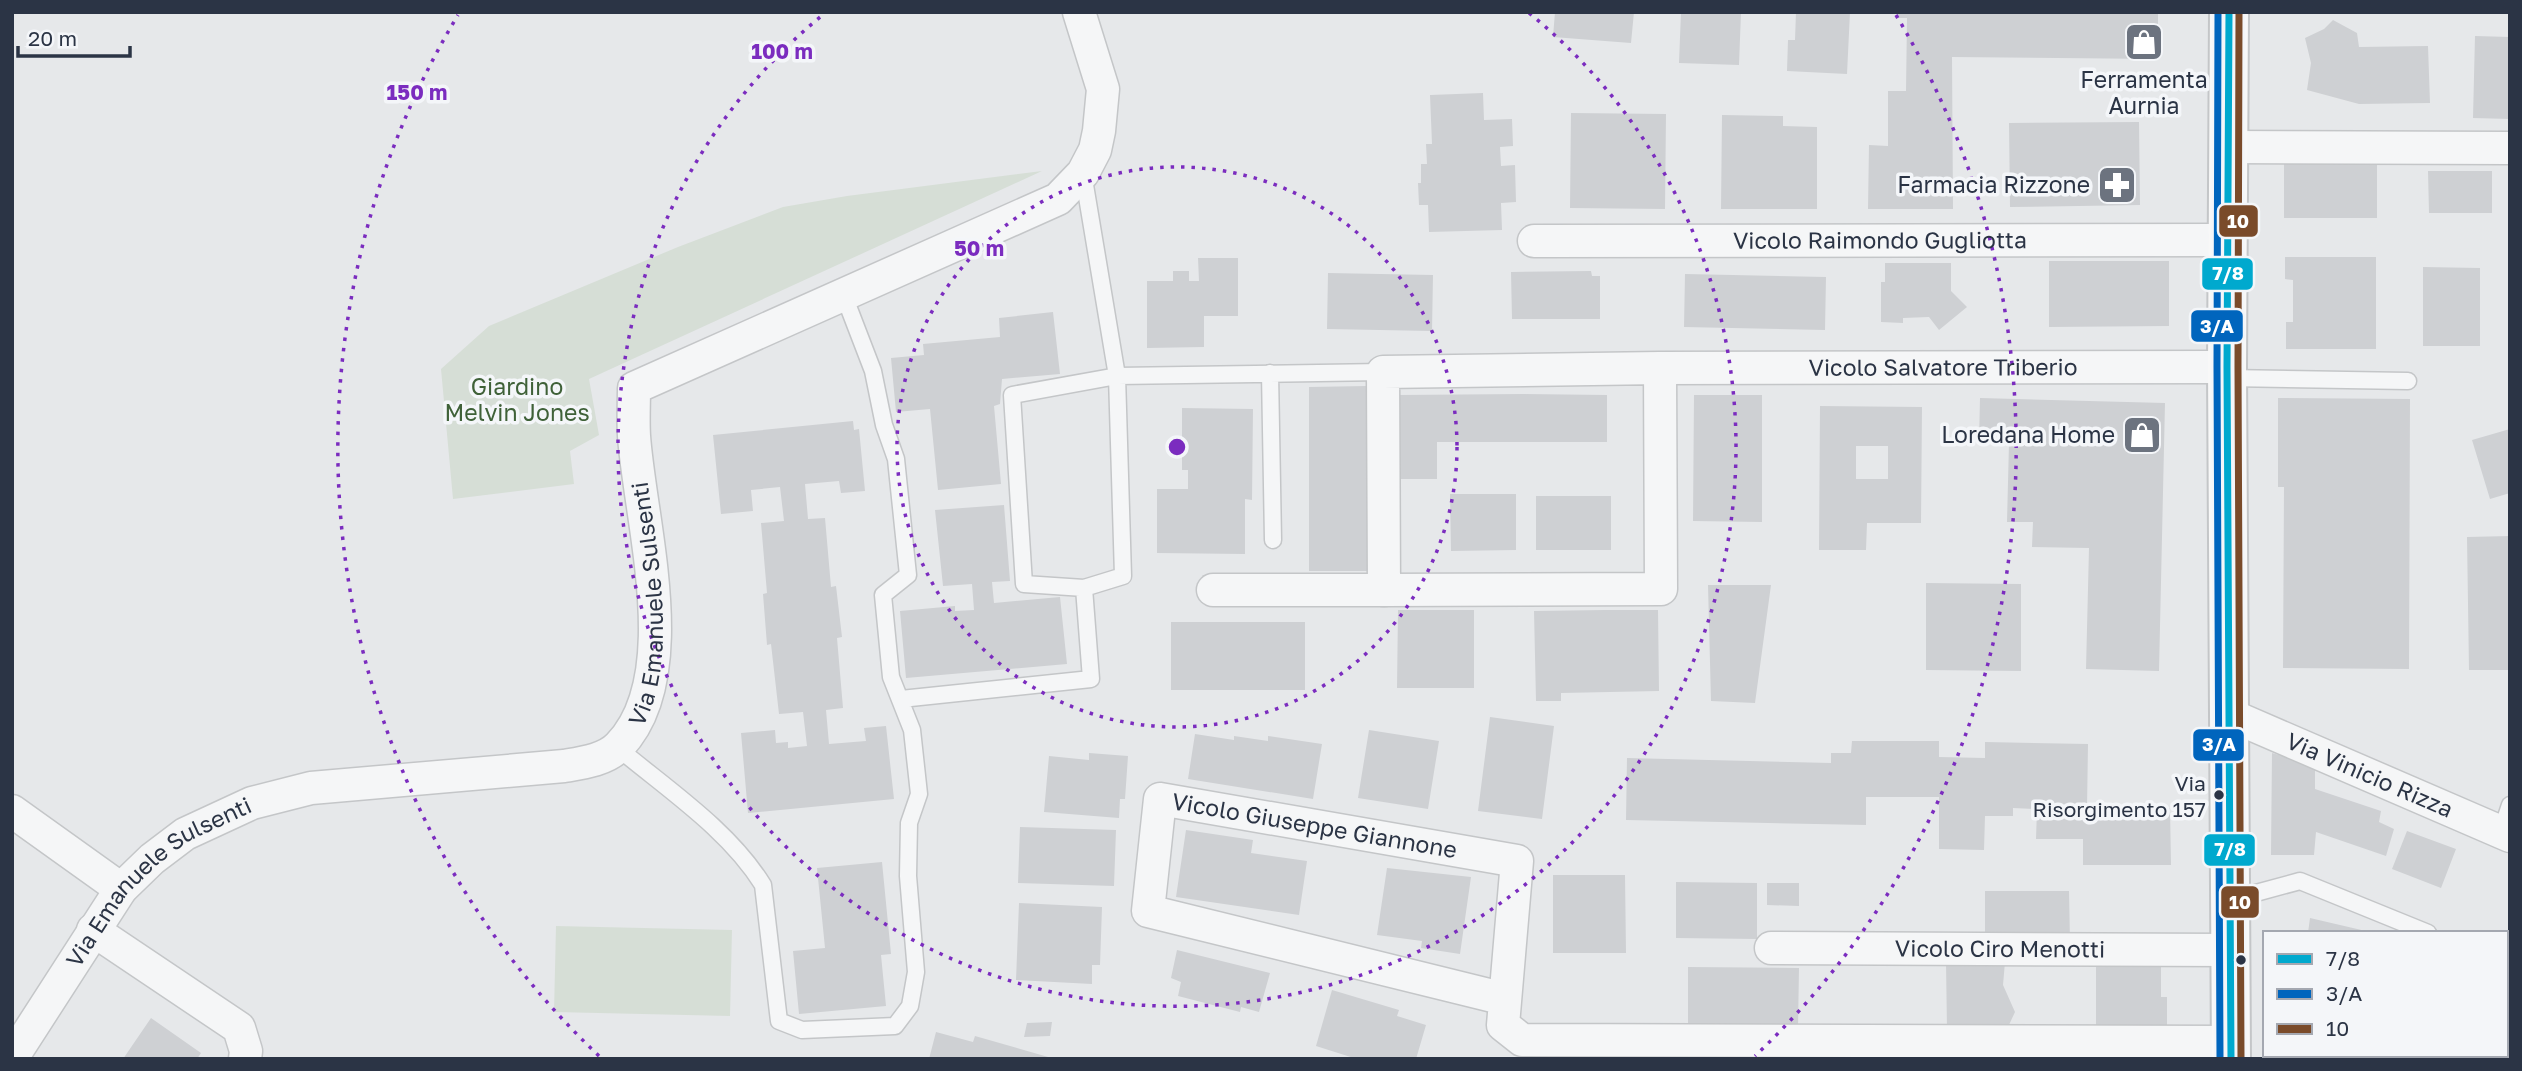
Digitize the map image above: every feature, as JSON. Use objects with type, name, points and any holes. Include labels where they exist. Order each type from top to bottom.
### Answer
[{"type":"street","name":"Via Emanuele Sulsenti","points":[[12,1058],[121,889],[152,859],[185,834],[252,803],[311,788],[564,766],[593,761],[618,748],[637,720],[651,678],[656,618],[634,434],[634,387],[1058,199],[1083,173],[1095,150],[1099,131],[1102,89],[1079,12]]},
{"type":"street","points":[[2229,12],[2227,372],[2231,1051]]},
{"type":"street","points":[[2228,147],[2510,148]]},
{"type":"street","name":"Vicolo Raimondo Gugliotta","points":[[1534,241],[2228,240]]},
{"type":"street","points":[[1213,590],[1661,589],[1660,368]]},
{"type":"street","name":"Vicolo Salvatore Triberio","points":[[1383,372],[1660,368],[2227,372]]},
{"type":"street","points":[[1383,372],[1384,590]]},
{"type":"street","name":"Via Vinicio Rizza","points":[[2230,715],[2507,824]]},
{"type":"street","name":"Vicolo Giuseppe Giannone","points":[[1505,999],[1148,911],[1160,799],[1517,861],[1503,1025],[1522,1040],[2231,1051]]},
{"type":"street","points":[[12,811],[121,889]]},
{"type":"street","points":[[93,930],[239,1028],[246,1051],[245,1059]]},
{"type":"street","name":"Vicolo Ciro Menotti","points":[[1771,948],[2230,950]]},
{"type":"lane","points":[[1083,173],[1117,376],[1122,576],[1084,588],[1024,584],[1012,395],[1117,376],[1383,372]]},
{"type":"lane","points":[[618,748],[726,839],[752,868],[763,886],[779,1021],[802,1030],[895,1026],[910,1006],[916,972],[908,863],[909,823],[919,794],[912,730],[891,677],[883,595],[908,575],[896,459],[884,425],[873,371],[843,293]]},
{"type":"lane","points":[[2227,372],[2407,381]]},
{"type":"lane","points":[[1270,373],[1273,540]]},
{"type":"lane","points":[[901,699],[1091,679],[1084,588]]},
{"type":"lane","points":[[2230,900],[2300,881],[2423,931]]},
{"type":"green space","name":"Giardino Melvin Jones","points":[[1042,171],[589,379],[599,435],[570,451],[574,484],[453,499],[441,369],[489,326],[678,247],[783,207]]},
{"type":"green space","points":[[556,926],[732,930],[730,1016],[554,1012]]},
{"type":"building","points":[[1555,12],[1634,12],[1631,43],[1553,37]]},
{"type":"building","points":[[1681,12],[1741,12],[1739,65],[1679,63]]},
{"type":"building","points":[[1796,12],[1850,12],[1847,74],[1787,71],[1788,40],[1795,40]]},
{"type":"building","points":[[1898,12],[2158,12],[2158,59],[1952,57],[1953,209],[1868,209],[1869,145],[1888,146],[1888,91],[1906,91],[1907,18],[1898,18]]},
{"type":"building","points":[[2333,20],[2357,33],[2359,47],[2428,46],[2430,103],[2359,104],[2307,90],[2311,63],[2305,38],[2324,29]]},
{"type":"building","points":[[2475,36],[2510,37],[2510,119],[2473,118]]},
{"type":"building","points":[[1483,93],[1484,120],[1512,119],[1513,146],[1500,147],[1501,166],[1515,165],[1516,202],[1501,203],[1502,230],[1429,232],[1428,205],[1419,205],[1418,183],[1421,183],[1421,164],[1427,164],[1426,144],[1432,144],[1430,95]]},
{"type":"building","points":[[1571,113],[1666,114],[1665,209],[1570,208]]},
{"type":"building","points":[[1722,115],[1783,116],[1783,126],[1817,127],[1817,209],[1721,209]]},
{"type":"building","points":[[2139,122],[2140,205],[2010,207],[2009,123]]},
{"type":"building","points":[[2377,160],[2377,218],[2284,218],[2284,161]]},
{"type":"building","points":[[2428,171],[2492,171],[2492,213],[2429,213]]},
{"type":"building","points":[[2285,257],[2376,257],[2376,349],[2286,349],[2286,322],[2293,322],[2293,280],[2285,279]]},
{"type":"building","points":[[1198,258],[1238,258],[1238,316],[1204,316],[1204,347],[1147,348],[1147,281],[1173,281],[1173,271],[1189,271],[1189,281],[1199,281]]},
{"type":"building","points":[[2049,261],[2169,261],[2169,326],[2049,327]]},
{"type":"building","points":[[1885,263],[1951,263],[1951,291],[1967,307],[1939,330],[1929,317],[1903,318],[1903,323],[1881,322],[1881,282],[1885,282]]},
{"type":"building","points":[[2423,267],[2480,268],[2480,346],[2423,346]]},
{"type":"building","points":[[1591,271],[1592,276],[1600,276],[1600,319],[1512,319],[1511,272]]},
{"type":"building","points":[[1328,273],[1433,275],[1432,331],[1327,329]]},
{"type":"building","points":[[1685,274],[1826,277],[1825,330],[1684,327]]},
{"type":"building","points":[[1053,312],[1060,374],[1002,379],[1000,404],[994,406],[1001,484],[938,490],[930,409],[896,412],[891,358],[924,355],[923,344],[1000,337],[999,318]]},
{"type":"building","points":[[1367,386],[1368,571],[1309,571],[1309,387]]},
{"type":"building","points":[[1399,395],[1607,395],[1607,442],[1437,442],[1437,479],[1400,479]]},
{"type":"building","points":[[1694,395],[1762,395],[1762,522],[1693,521]]},
{"type":"building","points":[[1980,398],[2165,403],[2159,671],[2086,669],[2089,548],[2032,547],[2033,522],[2007,522],[2009,443],[1979,442]]},
{"type":"building","points":[[2278,398],[2410,399],[2409,669],[2283,668],[2284,487],[2278,487]]},
{"type":"building","points":[[1820,406],[1922,407],[1921,523],[1867,523],[1866,550],[1819,550]],"holes":[[[1856,446],[1888,446],[1888,479],[1856,479]]]},
{"type":"building","points":[[1182,408],[1253,409],[1252,500],[1245,499],[1245,554],[1157,553],[1157,489],[1188,489],[1188,470],[1182,470]]},
{"type":"building","points":[[853,421],[854,430],[859,429],[865,491],[841,493],[839,481],[805,484],[808,519],[825,518],[831,587],[836,586],[842,637],[837,638],[843,708],[826,710],[829,744],[866,741],[864,728],[886,726],[894,799],[748,813],[741,733],[775,730],[776,743],[788,742],[788,748],[807,746],[803,712],[779,714],[771,644],[767,645],[763,594],[767,593],[761,523],[784,521],[780,487],[751,490],[753,511],[721,514],[713,435]]},
{"type":"building","points":[[2510,429],[2510,493],[2490,499],[2472,440]]},
{"type":"building","points":[[1450,494],[1516,494],[1516,550],[1451,551]]},
{"type":"building","points":[[1536,496],[1611,496],[1611,550],[1536,550]]},
{"type":"building","points":[[1004,505],[1010,581],[992,582],[994,603],[1060,597],[1067,664],[906,678],[900,611],[955,606],[955,611],[974,610],[972,584],[943,586],[935,510]]},
{"type":"building","points":[[2510,536],[2510,670],[2469,670],[2467,537]]},
{"type":"building","points":[[1926,583],[2021,584],[2021,671],[1926,670]]},
{"type":"building","points":[[1708,585],[1771,585],[1755,703],[1711,701]]},
{"type":"building","points":[[1398,610],[1474,610],[1474,688],[1397,688]]},
{"type":"building","points":[[1658,610],[1659,691],[1561,693],[1561,701],[1536,701],[1534,611]]},
{"type":"building","points":[[1171,622],[1305,622],[1305,690],[1171,690]]},
{"type":"building","points":[[1490,717],[1554,726],[1542,819],[1478,811]]},
{"type":"building","points":[[1369,730],[1439,741],[1428,809],[1358,798]]},
{"type":"building","points":[[1195,734],[1234,740],[1234,736],[1268,741],[1268,736],[1322,744],[1313,799],[1188,779]]},
{"type":"building","points":[[1852,741],[1939,741],[1939,757],[1985,758],[1985,742],[2088,744],[2087,809],[2170,808],[2171,865],[2083,865],[2083,839],[2036,839],[2037,809],[2013,808],[2013,816],[1985,816],[1984,850],[1939,849],[1939,797],[1866,797],[1866,825],[1626,820],[1627,758],[1831,763],[1831,753],[1851,753]]},
{"type":"building","points":[[1089,753],[1128,756],[1125,799],[1120,799],[1119,818],[1044,812],[1049,756],[1089,760]]},
{"type":"building","points":[[2272,753],[2315,766],[2315,789],[2381,811],[2379,822],[2394,829],[2386,856],[2316,832],[2314,855],[2271,855]]},
{"type":"building","points":[[1020,827],[1116,830],[1114,886],[1018,883]]},
{"type":"building","points":[[1186,830],[1253,840],[1251,853],[1307,861],[1299,915],[1176,897]]},
{"type":"building","points":[[2407,831],[2456,849],[2441,888],[2392,869]]},
{"type":"building","points":[[882,862],[891,954],[881,955],[886,1006],[799,1014],[793,951],[825,948],[817,868]]},
{"type":"building","points":[[1387,868],[1471,877],[1460,954],[1421,948],[1422,941],[1377,935]]},
{"type":"building","points":[[1553,875],[1625,875],[1626,953],[1553,953]]},
{"type":"building","points":[[1676,882],[1757,883],[1757,939],[1676,938]]},
{"type":"building","points":[[1767,883],[1799,883],[1799,906],[1767,905]]},
{"type":"building","points":[[1985,891],[2069,891],[2070,942],[1985,942]]},
{"type":"building","points":[[1019,903],[1102,907],[1100,965],[1092,965],[1092,984],[1016,980]]},
{"type":"building","points":[[2310,918],[2366,931],[2308,931]]},
{"type":"building","points":[[1177,950],[1270,973],[1259,1012],[1241,1007],[1240,1012],[1178,996],[1181,982],[1171,978]]},
{"type":"building","points":[[2096,960],[2161,960],[2161,997],[2167,997],[2167,1031],[2096,1031]]},
{"type":"building","points":[[1946,962],[2005,962],[2003,985],[2015,1012],[2008,1027],[1947,1029]]},
{"type":"building","points":[[1688,967],[1799,968],[1798,1028],[1688,1027]]},
{"type":"building","points":[[2510,989],[2510,1059],[2466,1057],[2508,1057]]},
{"type":"building","points":[[1332,990],[1399,1010],[1397,1016],[1426,1025],[1416,1059],[1357,1059],[1316,1046]]},
{"type":"building","points":[[151,1018],[201,1053],[197,1059],[123,1059]]},
{"type":"building","points":[[1052,1022],[1050,1036],[1024,1037],[1027,1023]]},
{"type":"building","points":[[936,1032],[973,1042],[975,1036],[1055,1059],[929,1059]]},
{"type":"building","points":[[2096,1055],[2163,1056],[2163,1059],[2096,1059]]},
{"type":"transit line","name":"3/A","points":[[2218,12],[2220,1059]]},
{"type":"transit line","name":"7/8","points":[[2229,12],[2227,367],[2231,1059]]},
{"type":"transit line","name":"10","points":[[2239,12],[2241,1059]]},
{"type":"place","name":"Ferramenta Aurnia","points":[[2144,42]]},
{"type":"place","name":"Farmacia Rizzone","points":[[2117,185]]},
{"type":"place","name":"Loredana Home","points":[[2142,435]]},
{"type":"place","name":"Via Risorgimento 157","points":[[2219,795]]}]
